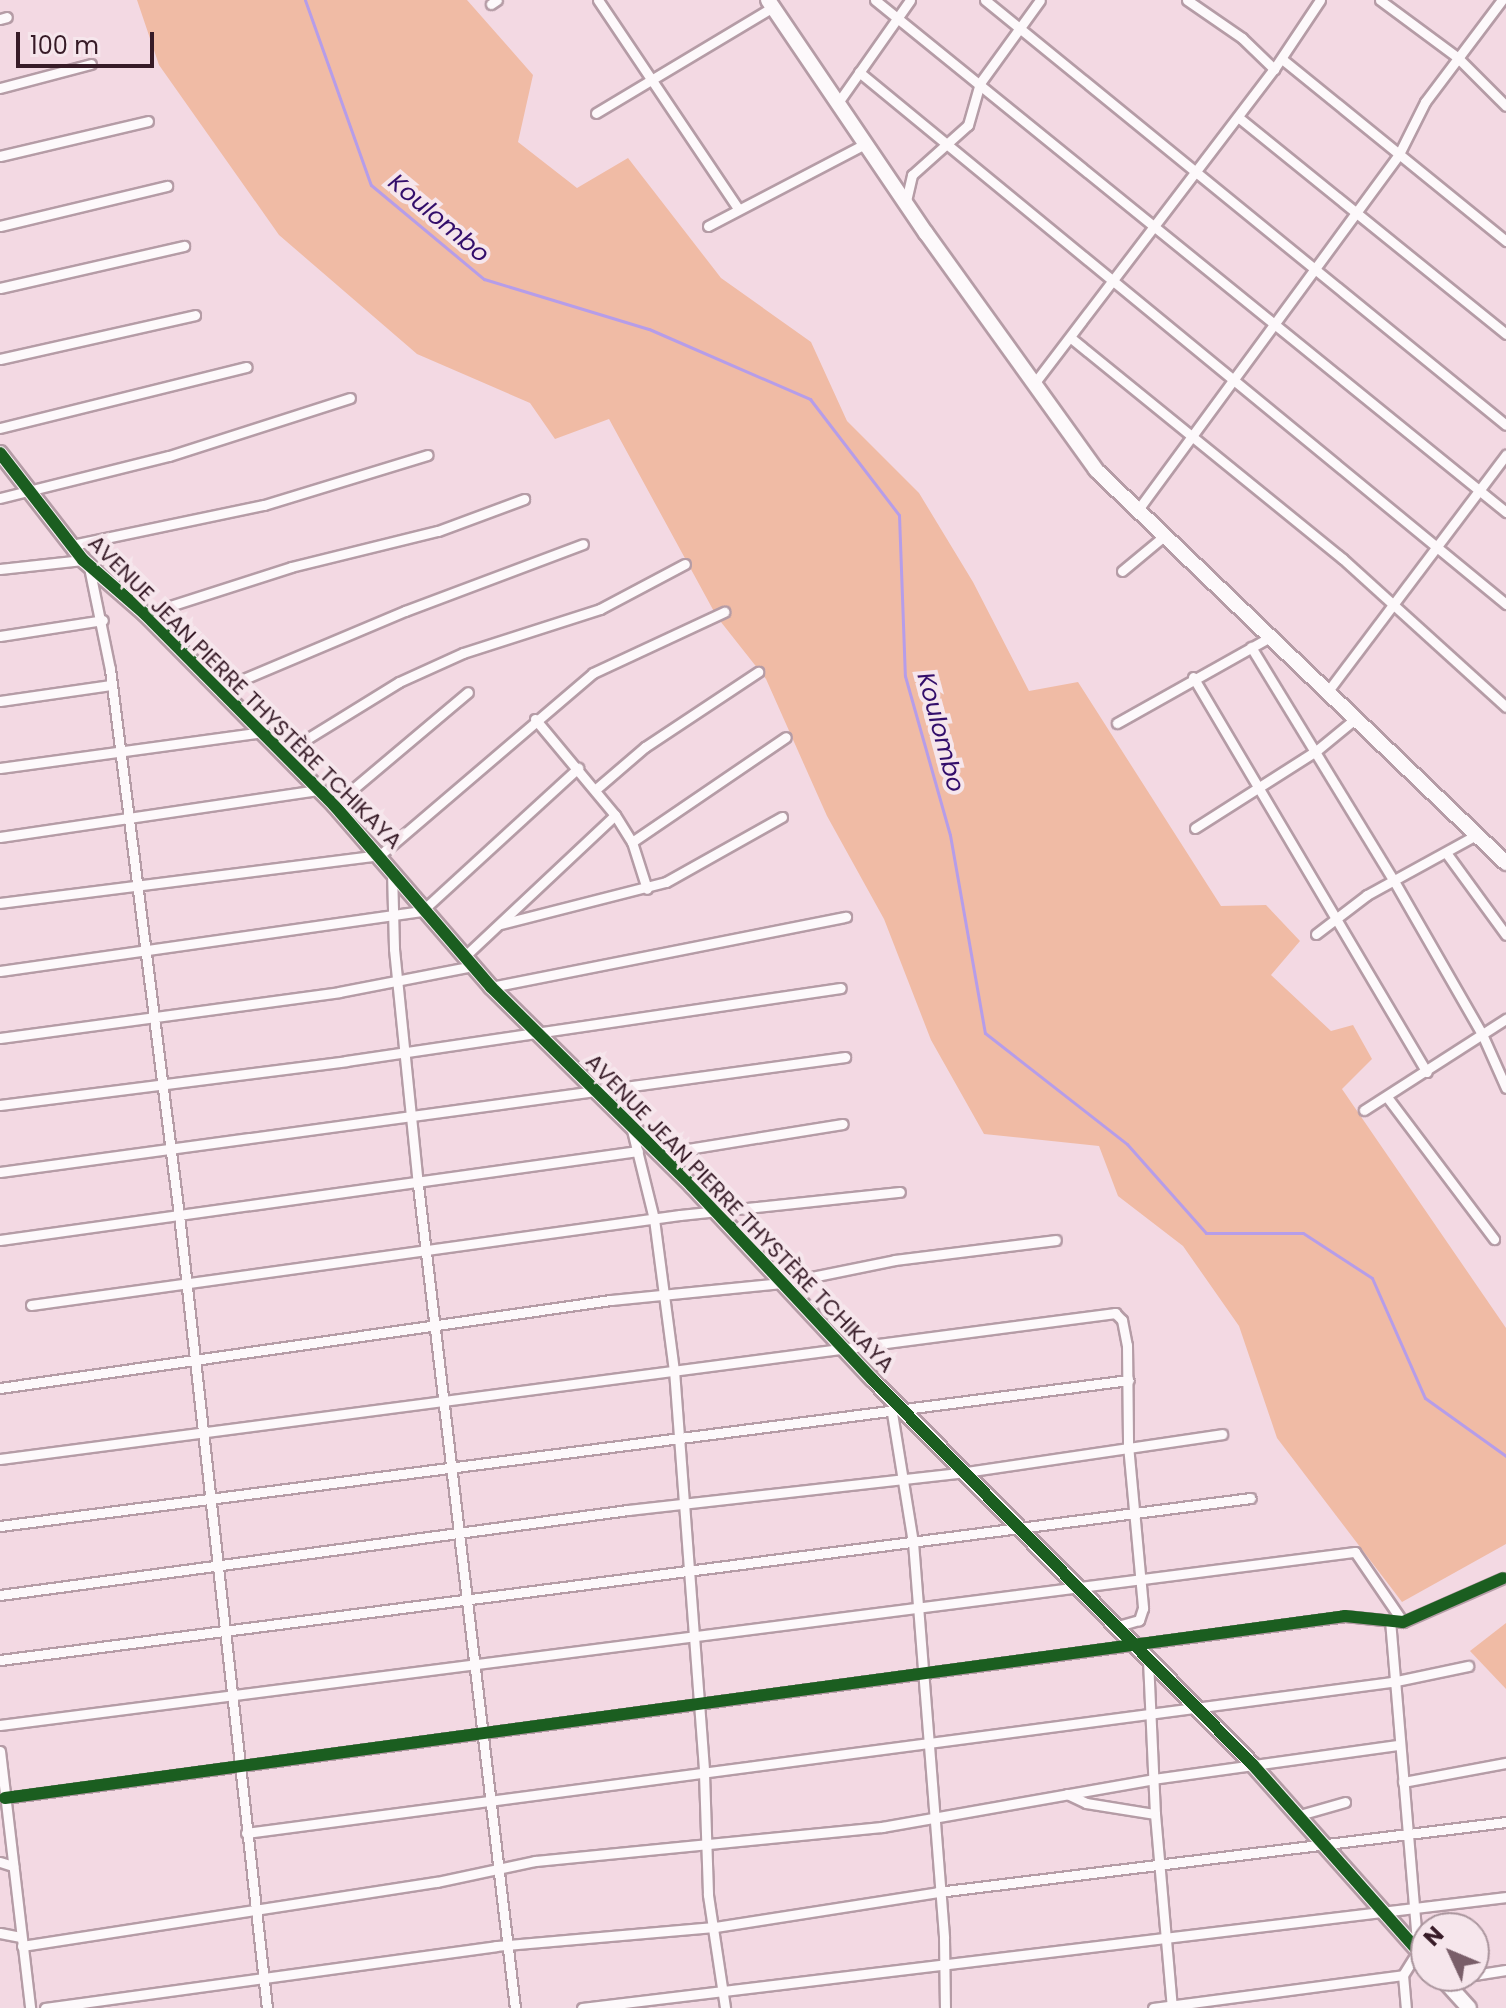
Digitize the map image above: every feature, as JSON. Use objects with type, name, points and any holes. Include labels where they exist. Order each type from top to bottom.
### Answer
[{"type":"street","points":[[598,0],[655,80],[737,207]]},
{"type":"street","points":[[875,0],[980,83],[1152,228],[1506,512]]},
{"type":"street","points":[[837,104],[910,0]]},
{"type":"street","points":[[985,0],[1506,425]]},
{"type":"street","points":[[906,205],[912,175],[968,125],[980,83],[1040,0]]},
{"type":"street","points":[[1187,0],[1242,38],[1274,69]]},
{"type":"street","points":[[1033,385],[1282,59],[1320,0]]},
{"type":"street","points":[[1380,0],[1457,57],[1506,106]]},
{"type":"street","points":[[1137,511],[1399,154],[1457,57],[1503,1]]},
{"type":"street","points":[[596,113],[655,80],[771,4],[906,205],[1096,470],[1476,835],[1504,858]]},
{"type":"street","points":[[1282,59],[1506,241]]},
{"type":"street","points":[[0,88],[91,64]]},
{"type":"street","points":[[859,72],[1506,604]]},
{"type":"street","points":[[1238,117],[1506,334]]},
{"type":"street","points":[[0,156],[148,121]]},
{"type":"street","points":[[708,226],[737,207],[865,144]]},
{"type":"street","points":[[0,226],[167,186]]},
{"type":"street","points":[[0,288],[184,246]]},
{"type":"street","points":[[0,359],[195,315]]},
{"type":"street","points":[[1071,338],[1194,435],[1506,707]]},
{"type":"street","points":[[0,428],[247,367]]},
{"type":"street","points":[[0,498],[270,427],[350,398]]},
{"type":"street","name":"AVENUE JEAN PIERRE THYSTÈRE TCHIKAYA","points":[[0,453],[86,562],[145,614],[320,790],[380,855],[422,911],[491,987],[716,1211],[898,1412],[966,1472],[1253,1765],[1410,1942]]},
{"type":"street","points":[[72,545],[264,505],[428,455]]},
{"type":"street","points":[[1328,691],[1506,455]]},
{"type":"street","points":[[145,614],[291,567],[438,531],[524,499]]},
{"type":"street","points":[[1122,571],[1163,537]]},
{"type":"street","points":[[220,689],[405,611],[583,544]]},
{"type":"street","points":[[0,569],[86,562],[103,620],[188,1287],[201,1433],[211,1498],[238,1766],[267,2008]]},
{"type":"street","points":[[284,753],[399,682],[463,653],[600,609],[685,564]]},
{"type":"street","points":[[0,903],[380,855],[535,719],[605,665],[663,644],[724,612]]},
{"type":"street","points":[[0,636],[103,620]]},
{"type":"street","points":[[1117,723],[1193,677],[1270,637]]},
{"type":"street","points":[[1251,647],[1394,881],[1482,1034],[1506,1088]]},
{"type":"street","points":[[596,789],[645,747],[758,672]]},
{"type":"street","points":[[1193,677],[1427,1072]]},
{"type":"street","points":[[0,701],[111,685]]},
{"type":"street","points":[[334,805],[468,692]]},
{"type":"street","points":[[1195,828],[1316,751],[1356,718]]},
{"type":"street","points":[[535,719],[615,815],[632,842],[647,889]]},
{"type":"street","points":[[0,768],[120,754],[262,732]]},
{"type":"street","points":[[632,842],[786,737]]},
{"type":"street","points":[[0,971],[393,918],[422,911],[578,768]]},
{"type":"street","points":[[0,837],[320,790]]},
{"type":"street","points":[[0,1038],[397,981],[469,962],[501,924],[615,815]]},
{"type":"street","points":[[501,924],[647,889],[696,868],[782,817]]},
{"type":"street","points":[[1316,934],[1335,918],[1394,881],[1476,835]]},
{"type":"street","points":[[1447,854],[1506,935]]},
{"type":"street","points":[[392,870],[397,981],[407,1052],[418,1185],[515,2008]]},
{"type":"street","points":[[491,987],[846,917]]},
{"type":"street","points":[[0,1105],[537,1034],[841,988]]},
{"type":"street","points":[[1364,1110],[1506,1019]]},
{"type":"street","points":[[0,1172],[845,1057]]},
{"type":"street","points":[[1387,1097],[1494,1239]]},
{"type":"street","points":[[657,1154],[843,1124]]},
{"type":"street","points":[[632,1130],[654,1219],[674,1370],[677,1437],[691,1570],[708,1846],[708,1895],[725,2008]]},
{"type":"street","points":[[0,1240],[418,1185],[638,1151]]},
{"type":"street","points":[[31,1305],[188,1287],[654,1219],[900,1192]]},
{"type":"street","points":[[0,1388],[664,1295],[782,1283],[895,1260],[1056,1240]]},
{"type":"street","points":[[0,1459],[1115,1313],[1124,1327],[1129,1380],[1128,1445],[1142,1615],[1132,1624],[1115,1627]]},
{"type":"street","points":[[0,1526],[677,1437],[898,1412],[1045,1387],[1129,1380]]},
{"type":"street","points":[[898,1412],[913,1542],[945,2008]]},
{"type":"street","points":[[0,1595],[685,1503],[966,1472],[1128,1445],[1222,1434]]},
{"type":"street","points":[[0,1660],[1251,1498]]},
{"type":"street","points":[[0,1725],[1358,1552],[1403,1622]]},
{"type":"street","points":[[5,1798],[482,1731],[923,1677],[1345,1616],[1403,1622],[1503,1578]]},
{"type":"street","points":[[1390,1620],[1397,1745],[1417,1912]]},
{"type":"street","points":[[1148,1660],[1155,1814],[1172,2007]]},
{"type":"street","points":[[246,1833],[1194,1704],[1392,1682],[1468,1666]]},
{"type":"street","points":[[0,1933],[22,1941],[255,1912],[437,1882],[498,1866],[882,1827],[1153,1779],[1397,1745]]},
{"type":"street","points":[[0,1751],[30,2008]]},
{"type":"street","points":[[1403,1782],[1506,1763]]},
{"type":"street","points":[[1067,1794],[1086,1803],[1155,1814]]},
{"type":"street","points":[[1296,1816],[1345,1802]]},
{"type":"street","points":[[45,2008],[506,1947],[715,1927],[938,1892],[1506,1822]]},
{"type":"street","points":[[0,1862],[13,1866]]},
{"type":"street","points":[[582,2008],[1506,1897]]},
{"type":"street","points":[[1153,2008],[1403,1975],[1410,1968]]},
{"type":"street","points":[[1403,1975],[1406,2008]]},
{"type":"street","points":[[1455,1992],[1469,2008]]},
{"type":"shaded area","points":[[137,0],[467,0],[533,75],[518,142],[577,188],[628,158],[721,278],[811,342],[847,421],[919,493],[973,582],[1029,691],[1078,682],[1221,906],[1266,905],[1300,941],[1271,975],[1331,1031],[1353,1025],[1372,1059],[1342,1089],[1506,1328],[1506,1544],[1402,1602],[1277,1438],[1239,1326],[1183,1246],[1118,1196],[1099,1146],[984,1134],[931,1040],[884,919],[827,816],[766,679],[717,617],[609,419],[555,439],[530,403],[417,354],[279,235],[159,65]]},
{"type":"shaded area","points":[[1506,1623],[1506,1689],[1470,1651]]},
{"type":"waterway","name":"Koulombo","points":[[305,0],[371,185],[484,279],[649,329],[810,399],[899,515],[905,676],[950,835],[985,1033],[1127,1144],[1206,1233],[1303,1233],[1372,1278],[1425,1398],[1506,1456]]},
{"type":"cycle path","points":[[0,453],[83,560],[145,614],[334,805],[491,987],[692,1186],[872,1379],[1253,1765],[1410,1942]]},
{"type":"cycle path","points":[[5,1798],[1345,1616],[1403,1622],[1503,1578]]}]
